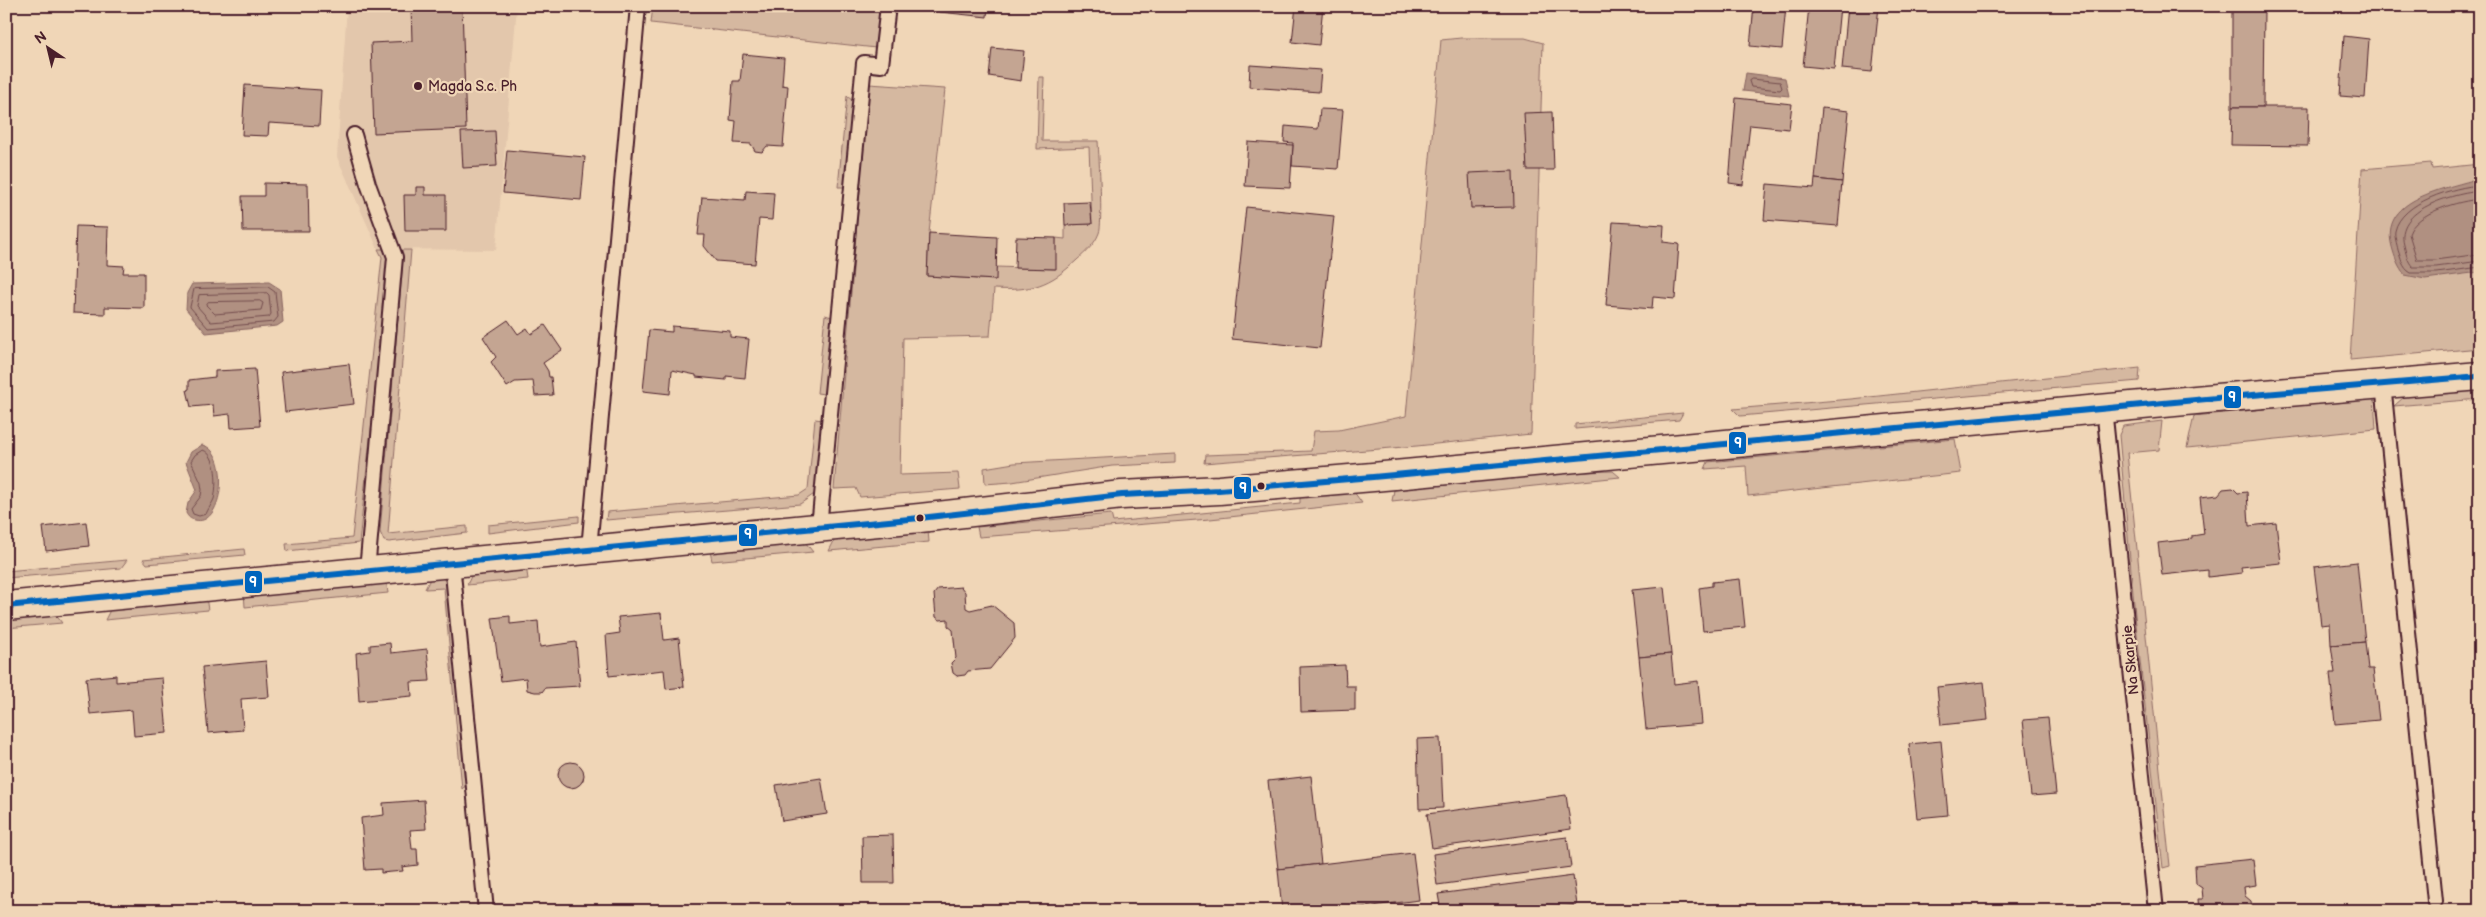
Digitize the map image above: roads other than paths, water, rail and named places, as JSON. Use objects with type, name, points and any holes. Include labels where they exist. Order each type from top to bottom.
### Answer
[{"type":"street","points":[[6,606],[920,518],[1122,494],[1219,490],[1373,477],[2104,408],[2480,376]]},
{"type":"lane","points":[[588,550],[638,6]]},
{"type":"lane","points":[[819,527],[864,64],[881,65],[888,6]]},
{"type":"lane","points":[[354,135],[368,184],[395,257],[367,571]]},
{"type":"lane","points":[[2383,384],[2435,901]]},
{"type":"lane","name":"Na Skarpie","points":[[2104,408],[2156,911]]},
{"type":"lane","points":[[452,563],[486,911]]},
{"type":"water","points":[[1746,73],[1785,78],[1789,96],[1743,91]]},
{"type":"water","points":[[2473,180],[2480,180],[2480,272],[2425,279],[2405,275],[2397,262],[2392,247],[2390,231],[2395,218],[2403,208],[2429,193]]},
{"type":"water","points":[[269,282],[280,289],[283,322],[277,326],[206,333],[186,309],[187,293],[192,284]]},
{"type":"water","points":[[202,445],[211,450],[217,460],[220,473],[220,487],[218,501],[212,512],[205,519],[195,520],[189,518],[186,513],[188,503],[197,490],[186,462],[191,452]]},
{"type":"place","name":"Magda S.c. Ph","points":[[418,86]]}]
